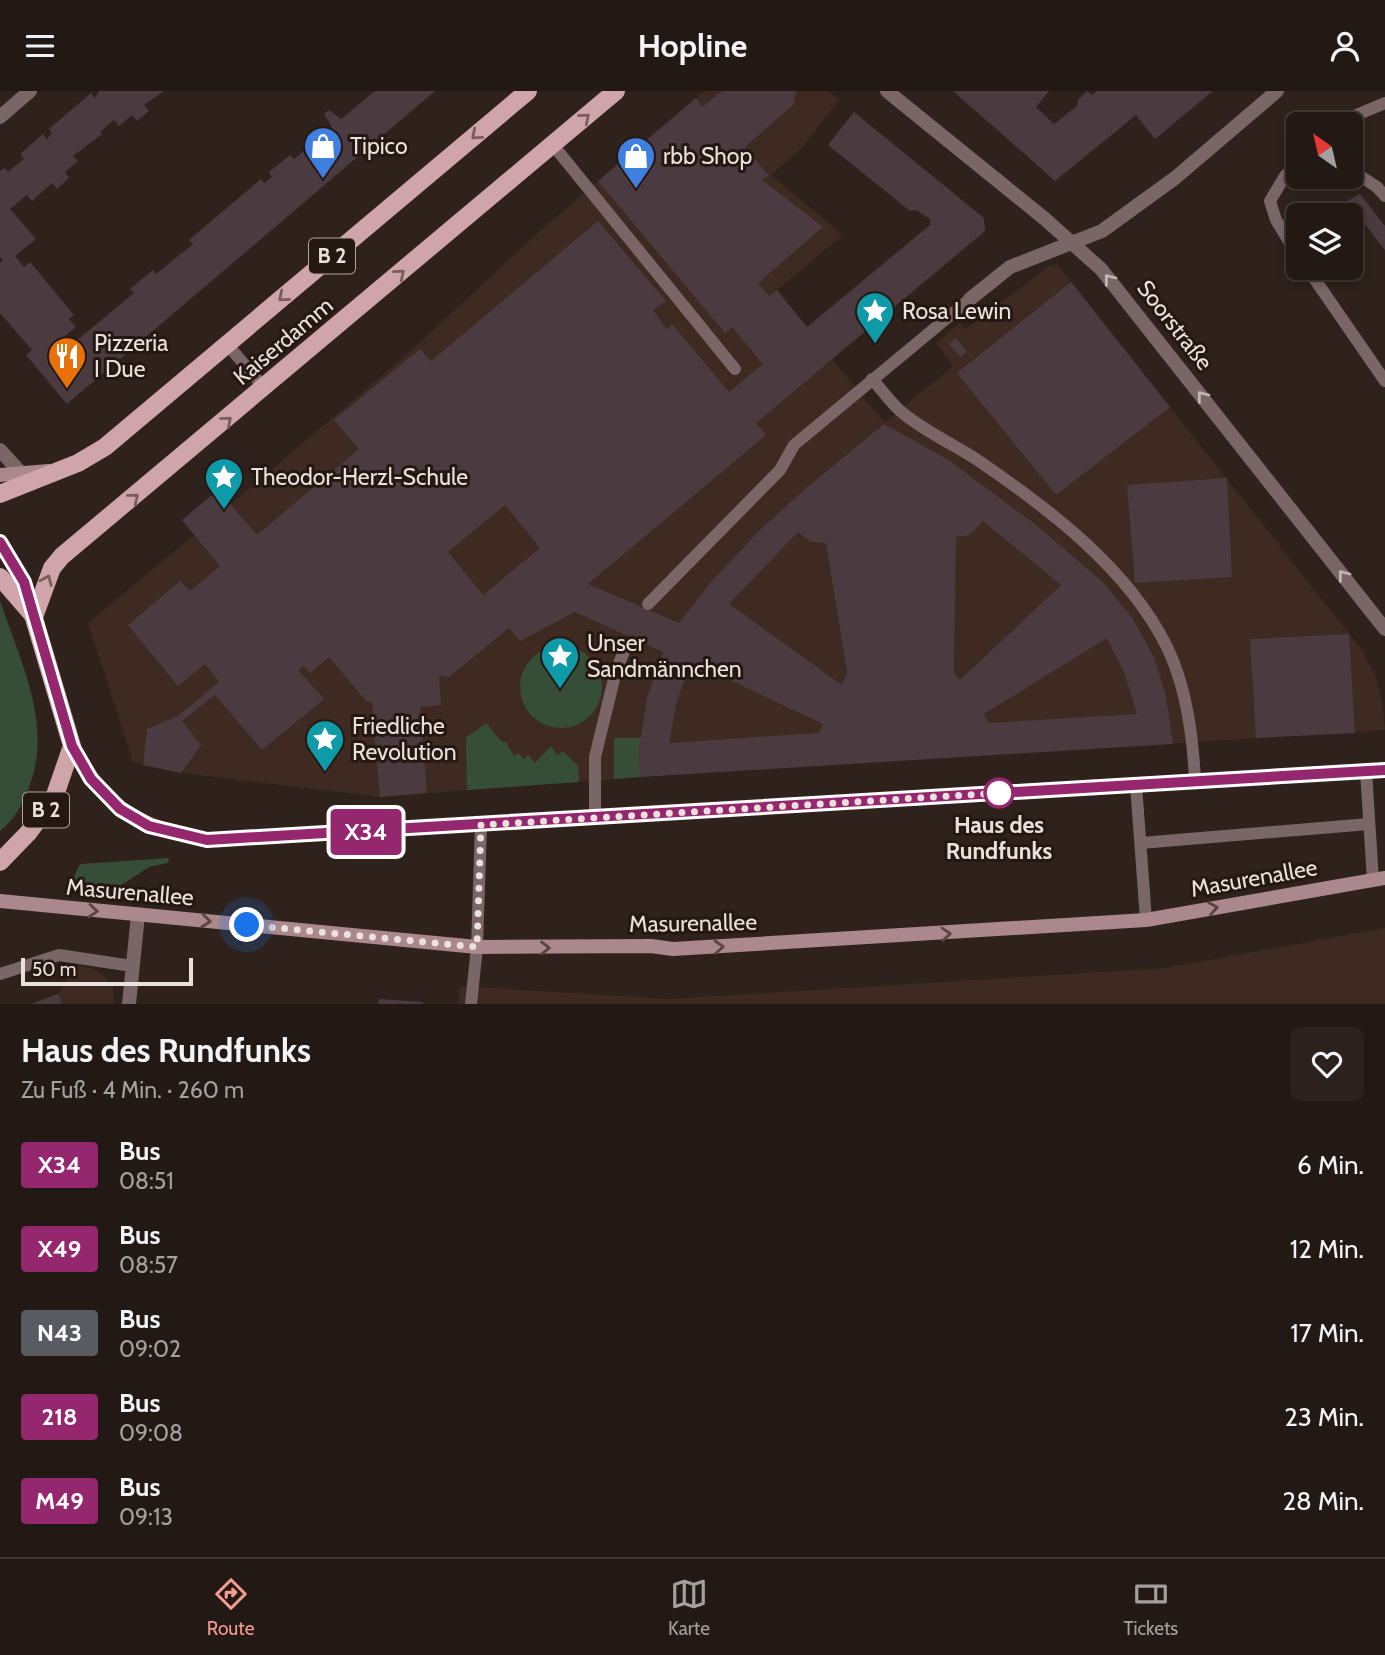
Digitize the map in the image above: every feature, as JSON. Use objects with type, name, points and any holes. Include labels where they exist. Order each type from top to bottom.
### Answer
[{"type":"main road","name":"Kaiserdamm","points":[[0,494],[78,463],[105,447],[528,91]]},
{"type":"main road","name":"Kaiserdamm","points":[[34,616],[52,568],[62,557],[617,91]]},
{"type":"main road","name":"Kaiserdamm","points":[[0,475],[54,471]]},
{"type":"main road","points":[[0,542],[24,582],[72,746],[91,779],[109,799],[149,826],[207,840],[236,841],[1385,770]]},
{"type":"main road","points":[[0,577],[34,616]]},
{"type":"main road","name":"B 2","points":[[0,862],[29,832],[54,797],[72,746]]},
{"type":"main road","name":"Masurenallee","points":[[0,901],[477,947],[651,946],[673,949],[1146,920],[1379,879]]},
{"type":"street","points":[[0,117],[30,91]]},
{"type":"street","name":"Soorstraße","points":[[887,91],[1101,269],[1385,629]]},
{"type":"street","points":[[970,299],[1010,267],[1102,231],[1147,200],[1278,91]]},
{"type":"street","points":[[0,450],[21,473]]},
{"type":"street","points":[[129,1004],[138,915]]},
{"type":"lane","points":[[1363,112],[1385,103]]},
{"type":"lane","points":[[553,145],[735,369]]},
{"type":"lane","points":[[1286,175],[1270,201],[1276,220],[1286,236]]},
{"type":"lane","points":[[1363,178],[1377,187],[1385,197]]},
{"type":"lane","points":[[1316,280],[1371,356],[1385,381]]},
{"type":"lane","points":[[648,604],[780,470],[794,445],[970,299]]},
{"type":"lane","points":[[227,344],[265,389]]},
{"type":"lane","points":[[872,379],[903,414],[977,460],[1049,515],[1098,556],[1136,599],[1167,648],[1177,675],[1189,720],[1195,781]]},
{"type":"lane","points":[[595,819],[595,757],[616,671],[627,644]]},
{"type":"lane","points":[[1366,771],[1369,824],[1379,879]]},
{"type":"lane","points":[[1136,785],[1146,920]]},
{"type":"lane","points":[[1141,843],[1369,824]]},
{"type":"lane","points":[[471,1004],[477,947],[481,825]]},
{"type":"lane","points":[[0,974],[60,955],[132,966]]},
{"type":"shaded area","points":[[705,91],[828,91],[839,100],[802,148],[771,175],[843,235],[777,290],[884,423],[953,366],[936,343],[960,323],[965,330],[1049,266],[1057,264],[1362,650],[1375,675],[1382,700],[1385,730],[640,777],[380,797],[181,773],[133,762],[88,623],[194,535],[182,520],[218,490],[231,504],[405,356],[541,230]]},
{"type":"shaded area","points":[[1385,928],[1385,1004],[458,1004],[460,986],[669,999],[1165,968]]},
{"type":"shaded area","points":[[77,966],[91,968],[105,976],[113,989],[114,1004],[30,1004],[58,994]]},
{"type":"green space","points":[[0,601],[32,696],[38,744],[35,768],[25,798],[13,818],[0,831]]},
{"type":"green space","points":[[561,646],[584,653],[590,658],[595,664],[602,687],[595,710],[590,716],[584,721],[561,728],[538,721],[532,716],[527,710],[520,687],[527,664],[532,658],[538,653]]},
{"type":"green space","points":[[486,723],[502,742],[506,742],[514,756],[519,753],[523,759],[528,755],[535,763],[551,746],[557,755],[563,751],[578,766],[579,782],[467,790],[466,738]]},
{"type":"green space","points":[[614,738],[641,738],[640,777],[614,779]]},
{"type":"green space","points":[[169,858],[168,863],[149,867],[112,891],[69,887],[80,864]]},
{"type":"building","points":[[99,91],[164,91],[144,105],[149,111],[137,121],[132,115],[119,126],[114,120],[100,132],[102,134],[73,156],[78,161],[65,172],[69,178],[57,189],[52,183],[32,201],[27,195],[10,209],[36,239],[15,256],[24,267],[30,262],[74,315],[69,319],[76,327],[65,336],[69,341],[73,337],[76,341],[134,293],[130,289],[153,270],[156,274],[193,244],[189,240],[261,179],[264,183],[272,177],[269,172],[290,155],[294,159],[332,127],[324,114],[329,110],[341,119],[375,91],[435,91],[67,404],[26,355],[32,350],[0,313],[0,263],[3,260],[0,257],[0,171],[4,168],[8,172],[24,159],[20,154],[43,134],[47,139],[52,133],[49,129],[91,93],[95,98]]},
{"type":"building","points":[[722,91],[796,91],[794,104],[745,147],[769,176],[762,180],[823,227],[758,283],[769,296],[777,290],[807,327],[930,225],[930,219],[916,210],[910,211],[828,145],[854,112],[984,218],[985,231],[756,423],[766,435],[588,584],[679,623],[710,583],[758,532],[884,424],[947,459],[1035,524],[1104,583],[1133,619],[1154,657],[1166,696],[1173,744],[640,777],[639,750],[647,698],[663,652],[575,612],[520,641],[509,628],[449,677],[439,676],[441,705],[420,707],[427,793],[380,797],[372,702],[367,702],[329,657],[310,673],[303,666],[298,670],[324,699],[262,750],[215,695],[182,721],[201,745],[181,773],[143,765],[147,729],[178,716],[219,682],[205,664],[178,686],[128,625],[180,581],[190,591],[220,566],[182,520],[218,490],[257,535],[359,449],[334,420],[420,349],[431,361],[598,221],[666,301],[653,310],[667,329],[672,324],[729,392],[763,364],[732,327],[725,333],[598,181],[696,98],[702,107]],"holes":[[[505,505],[540,548],[483,595],[448,552]],[[983,521],[1061,585],[960,680],[954,672],[956,537],[970,535]],[[798,532],[811,542],[826,543],[847,672],[842,685],[729,604]],[[1107,638],[1125,675],[1137,714],[989,723],[984,714]],[[692,662],[823,724],[818,733],[669,743],[677,700]]]},
{"type":"building","points":[[953,91],[1049,91],[1036,107],[1054,124],[1077,106],[1078,100],[1087,91],[1092,95],[1097,91],[1213,91],[1155,139],[1136,115],[1055,181]]},
{"type":"building","points":[[1360,194],[1385,226],[1385,250],[1363,222],[1363,203],[1347,201]]},
{"type":"building","points":[[1071,282],[1170,407],[1056,495],[957,373]]},
{"type":"building","points":[[956,338],[967,352],[960,357],[949,344]]},
{"type":"building","points":[[1227,478],[1232,577],[1135,583],[1127,485]]},
{"type":"building","points":[[1349,634],[1355,733],[1256,738],[1250,639]]},
{"type":"building","points":[[58,994],[62,1004],[31,1004]]},
{"type":"building","points":[[379,999],[423,1002],[423,1004],[378,1004]]},
{"type":"bus line","name":"X34","points":[[0,542],[24,582],[72,746],[91,779],[120,809],[149,826],[207,840],[236,841],[1385,770]]},
{"type":"place","name":"Tipico","points":[[323,180]]},
{"type":"place","name":"rbb Shop","points":[[636,190]]},
{"type":"place","name":"Rosa Lewin","points":[[875,345]]},
{"type":"place","name":"Pizzeria I Due","points":[[67,390]]},
{"type":"place","name":"Theodor-Herzl-Schule","points":[[224,511]]},
{"type":"place","name":"Unser Sandmännchen","points":[[560,690]]},
{"type":"place","name":"Friedliche Revolution","points":[[325,773]]},
{"type":"place","name":"Haus des Rundfunks","points":[[999,793]]},
{"type":"route","points":[[247,925],[477,947],[481,825],[999,793]]}]
